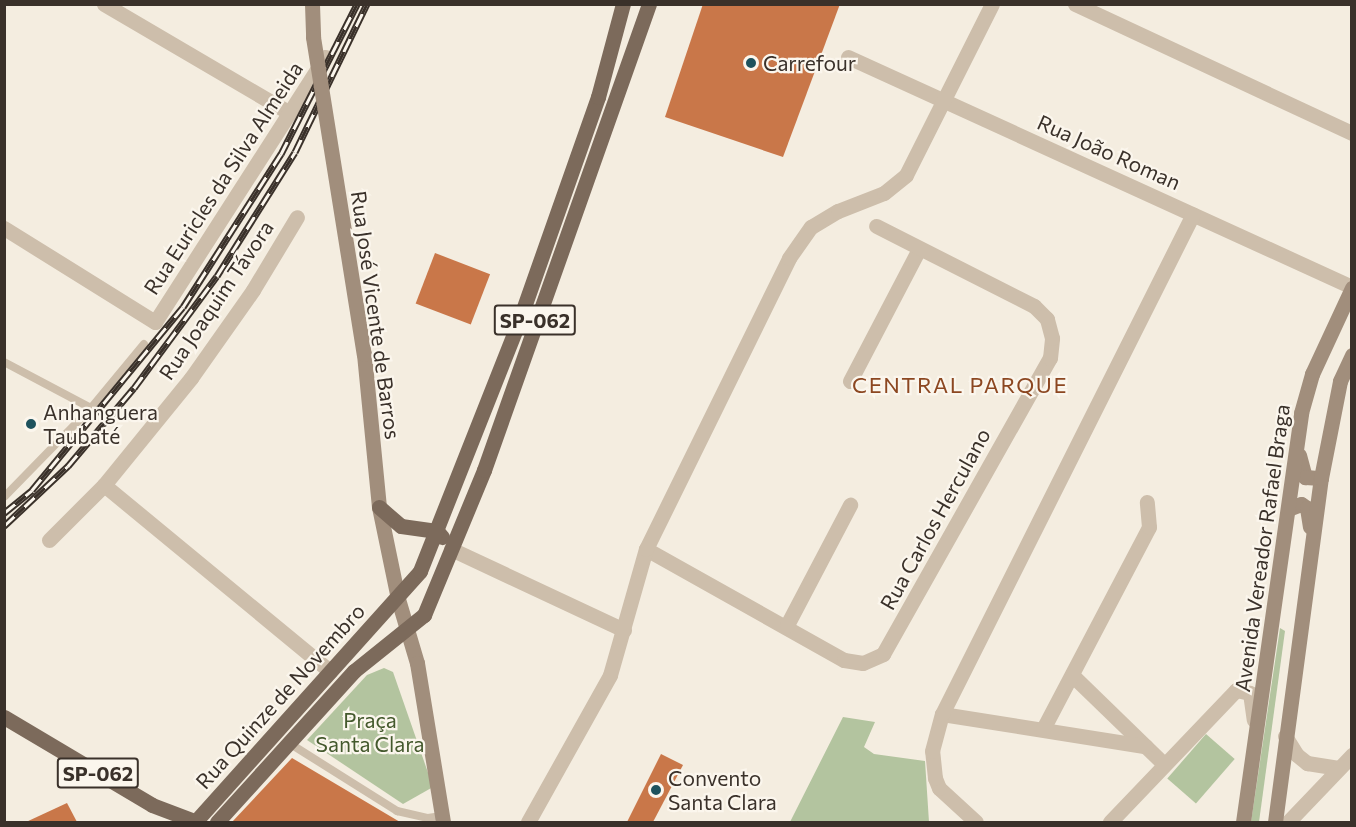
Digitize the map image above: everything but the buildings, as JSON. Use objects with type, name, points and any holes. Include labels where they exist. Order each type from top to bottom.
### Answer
[{"type":"main road","name":"Rua José Vicente de Barros","points":[[312,4],[314,37],[364,354],[379,507],[398,598],[409,628],[441,819]]},
{"type":"main road","name":"SP-062","points":[[398,598],[420,571],[518,324],[598,98],[623,4]]},
{"type":"main road","name":"SP-062","points":[[409,628],[424,615],[484,471],[649,4]]},
{"type":"main road","name":"Avenida Vereador Rafael Braga","points":[[1243,822],[1298,437],[1312,374],[1352,287]]},
{"type":"main road","points":[[1275,822],[1321,478],[1340,381],[1352,356]]},
{"type":"main road","points":[[1298,437],[1303,474],[1309,480],[1321,478]]},
{"type":"main road","points":[[1288,509],[1301,504],[1307,508],[1311,545]]},
{"type":"main road","points":[[379,507],[401,526],[437,531],[451,549]]},
{"type":"main road","name":"Rua Quinze de Novembro","points":[[196,822],[398,598]]},
{"type":"main road","name":"Rua Quinze de Novembro","points":[[217,822],[354,672],[409,628]]},
{"type":"main road","name":"SP-062","points":[[4,717],[152,805],[196,822]]},
{"type":"street","points":[[104,4],[290,113]]},
{"type":"street","points":[[528,822],[610,675],[624,630],[628,599],[646,549],[789,258],[811,227],[838,210],[884,193],[906,175],[992,4]]},
{"type":"street","points":[[1075,4],[1352,133]]},
{"type":"street","name":"Rua Euricles da Silva Almeida","points":[[4,228],[155,322],[325,57]]},
{"type":"street","name":"Rua João Roman","points":[[848,57],[1352,287]]},
{"type":"street","points":[[976,822],[939,788],[935,778],[932,751],[942,714],[1193,214]]},
{"type":"street","name":"Rua Joaquim Távora","points":[[49,540],[104,485],[191,378],[254,290],[297,217]]},
{"type":"street","name":"Rua Carlos Herculano","points":[[788,625],[844,660],[863,663],[883,654],[1050,358],[1052,338],[1047,319],[1034,306],[876,226]]},
{"type":"street","points":[[850,381],[919,249]]},
{"type":"street","points":[[104,485],[330,672]]},
{"type":"street","points":[[1043,729],[1149,526],[1147,502]]},
{"type":"street","points":[[646,549],[788,625],[850,505]]},
{"type":"street","points":[[451,549],[624,630]]},
{"type":"street","points":[[1072,675],[1164,764]]},
{"type":"street","points":[[1110,822],[1236,690],[1250,693],[1254,705],[1252,769]]},
{"type":"street","points":[[942,714],[1145,746]]},
{"type":"street","points":[[1285,736],[1296,755],[1307,763],[1339,768]]},
{"type":"street","points":[[1288,822],[1352,755]]},
{"type":"lane","points":[[4,497],[91,408],[144,344]]},
{"type":"lane","points":[[4,362],[91,408]]},
{"type":"lane","points":[[289,743],[397,811],[441,819]]},
{"type":"green space","points":[[1280,628],[1285,631],[1259,822],[1251,822]]},
{"type":"green space","name":"Praça Santa Clara","points":[[384,668],[393,672],[433,787],[403,804],[307,740],[367,675]]},
{"type":"green space","points":[[843,717],[875,722],[864,747],[874,754],[925,761],[929,822],[790,822]]},
{"type":"green space","points":[[1206,734],[1235,759],[1196,803],[1167,779]]},
{"type":"railway","points":[[4,513],[32,490],[183,307],[281,154],[357,4]]},
{"type":"railway","points":[[4,526],[68,466],[134,388],[217,276],[295,152],[367,4]]},
{"type":"place","name":"Carrefour","points":[[751,63]]},
{"type":"place","name":"Anhanguera Taubaté","points":[[31,424]]},
{"type":"place","name":"Convento Santa Clara","points":[[656,790]]},
{"type":"district","name":"CENTRAL PARQUE","points":[[960,385]]}]
